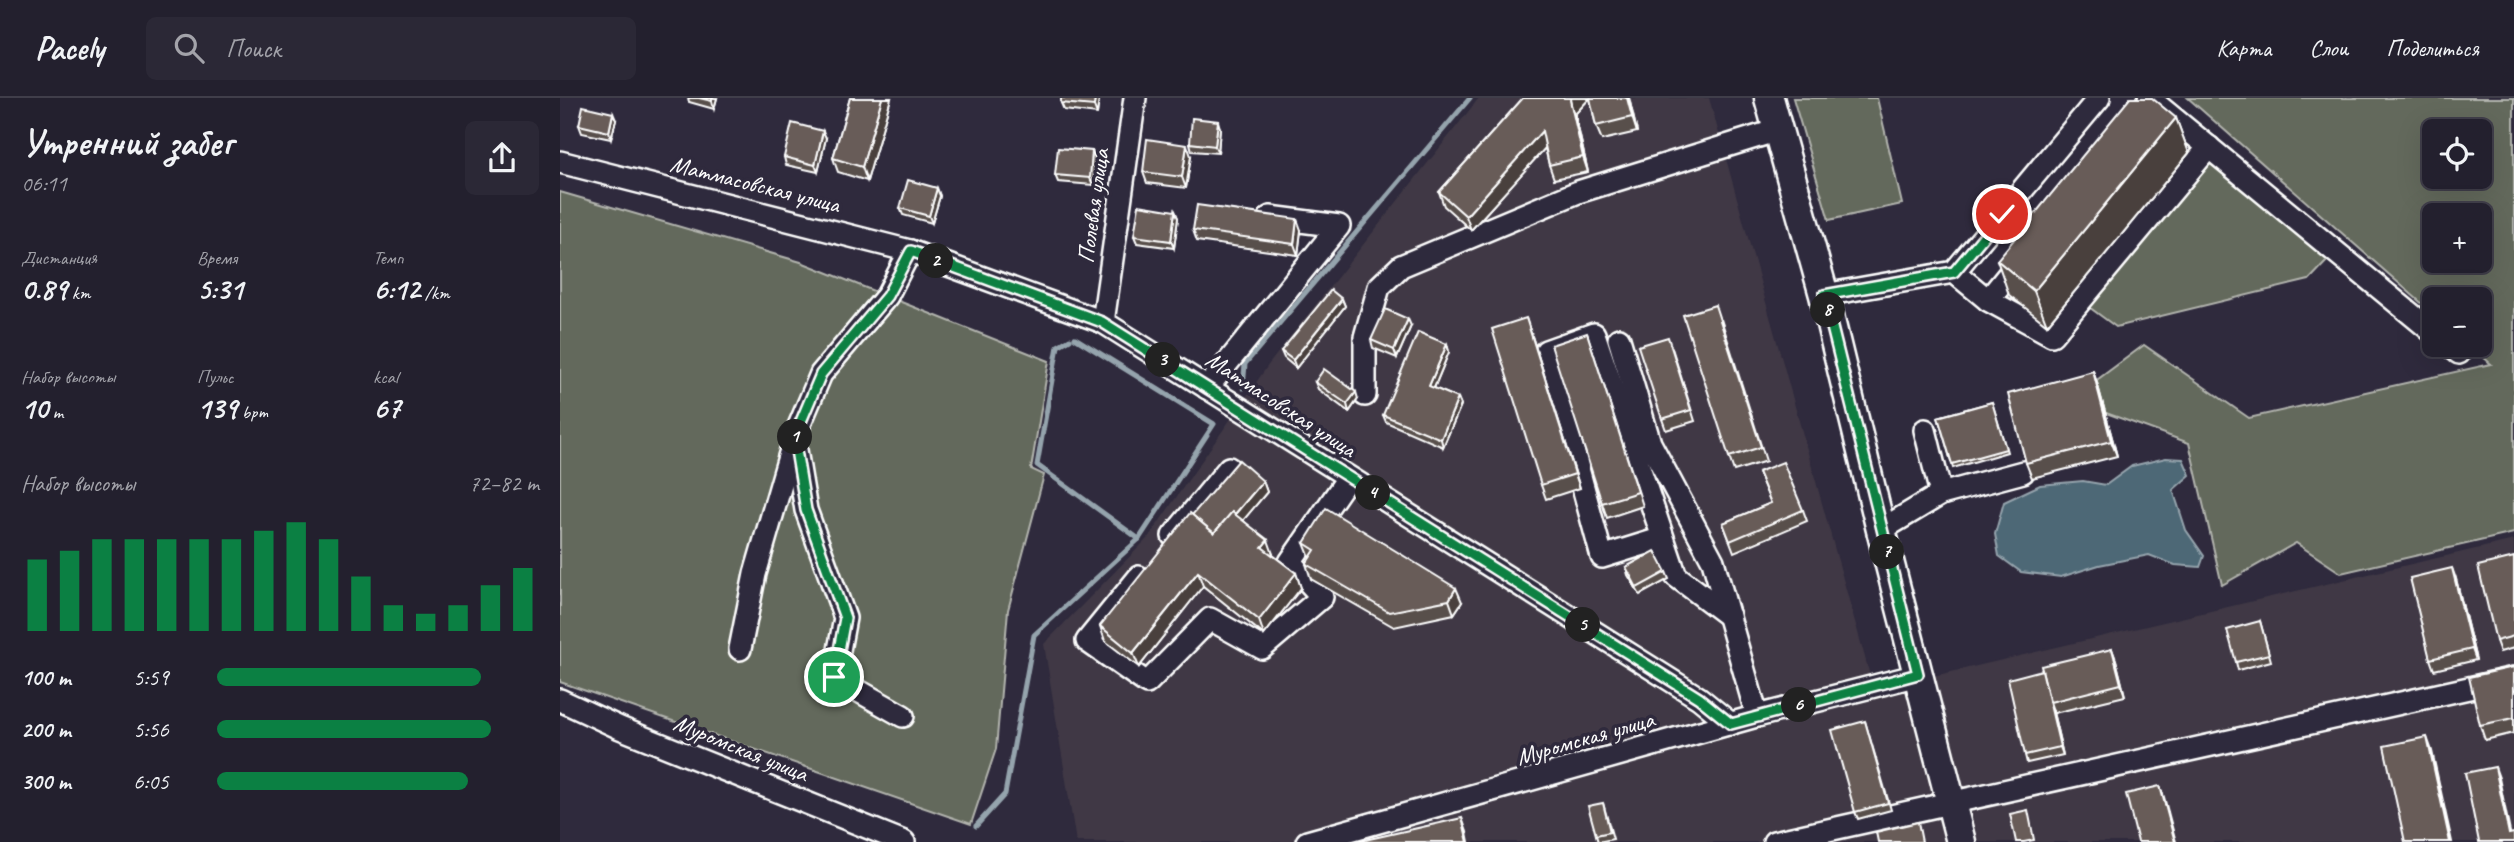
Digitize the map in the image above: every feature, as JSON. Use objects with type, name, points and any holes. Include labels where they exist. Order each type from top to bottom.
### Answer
[{"type":"main road","points":[[1769,98],[1824,295],[1961,842]]},
{"type":"street","name":"Полевая улица","points":[[1102,322],[1135,98]]},
{"type":"street","points":[[1824,295],[1954,272],[2099,98]]},
{"type":"street","points":[[2149,104],[2209,147],[2422,323]]},
{"type":"street","points":[[1365,394],[1365,337],[1380,287],[1401,266],[1578,192],[1778,130]]},
{"type":"street","points":[[1954,272],[1988,300],[2052,335],[2209,147]]},
{"type":"street","name":"Матмасовская улица","points":[[560,162],[911,251],[1102,322],[1699,698],[1731,724]]},
{"type":"street","points":[[1207,388],[1339,226],[1247,214]]},
{"type":"street","points":[[1988,300],[2031,247]]},
{"type":"street","points":[[740,649],[755,574],[794,438],[821,374],[887,296],[911,251]]},
{"type":"street","points":[[1663,538],[1602,557],[1546,351],[1594,334],[1676,576],[1729,616]]},
{"type":"street","points":[[1619,340],[1650,443],[1713,561],[1757,716]]},
{"type":"street","points":[[1925,430],[1941,494]]},
{"type":"street","points":[[794,438],[806,510],[845,618],[834,677],[903,716]]},
{"type":"street","points":[[1229,468],[1087,641],[1147,684],[1210,619],[1262,648],[1322,597],[1290,562],[1348,478]]},
{"type":"street","points":[[1881,530],[1941,494],[2023,472]]},
{"type":"street","name":"Муромская улица","points":[[1307,842],[1757,716],[1918,674]]},
{"type":"street","points":[[1774,842],[2514,678]]},
{"type":"street","name":"Муромская улица","points":[[560,700],[620,728],[904,842]]},
{"type":"shaded area","points":[[1479,98],[1709,98],[1874,690],[2514,540],[2514,842],[1076,842],[1044,644],[1148,538],[1269,364]]},
{"type":"green space","points":[[1793,98],[1877,98],[1902,204],[1829,220]]},
{"type":"green space","points":[[2188,98],[2514,98],[2514,533],[2341,573],[2296,543],[2222,585],[2189,443],[2070,400],[2144,345],[2249,418],[2491,364],[2483,357],[2492,357],[2492,287],[2422,287],[2422,303]]},
{"type":"green space","points":[[2209,162],[2328,260],[2309,280],[2116,327],[2089,307]]},
{"type":"green space","points":[[560,192],[801,262],[1049,361],[1031,469],[1044,475],[1008,610],[996,749],[971,824],[560,682]]},
{"type":"water","points":[[2166,458],[2183,459],[2190,475],[2173,490],[2186,530],[2204,556],[2200,567],[2175,565],[2149,555],[2099,565],[2061,577],[2021,572],[1999,556],[1995,534],[2004,502],[2040,485],[2083,481],[2106,485],[2132,466]]},
{"type":"building","points":[[850,98],[882,98],[862,167],[833,158]]},
{"type":"building","points":[[1061,98],[1095,98],[1094,106],[1061,103]]},
{"type":"building","points":[[1523,98],[1572,98],[1570,100],[1583,157],[1549,165],[1542,131],[1466,216],[1439,192]]},
{"type":"building","points":[[1590,98],[1627,98],[1632,117],[1596,126]]},
{"type":"building","points":[[2130,98],[2152,98],[2176,118],[2034,291],[1997,260]]},
{"type":"building","points":[[583,106],[613,113],[609,132],[579,125]]},
{"type":"building","points":[[1192,118],[1218,121],[1215,146],[1190,143]]},
{"type":"building","points":[[792,123],[823,131],[815,165],[784,157]]},
{"type":"building","points":[[1147,139],[1187,145],[1182,177],[1143,172]]},
{"type":"building","points":[[1058,148],[1092,151],[1090,178],[1055,175]]},
{"type":"building","points":[[908,180],[937,188],[929,216],[900,208]]},
{"type":"building","points":[[1139,205],[1175,211],[1171,241],[1134,236]]},
{"type":"building","points":[[1197,205],[1297,219],[1294,244],[1193,230]]},
{"type":"building","points":[[1331,290],[1342,299],[1293,360],[1281,351]]},
{"type":"building","points":[[1715,305],[1761,447],[1729,457],[1683,315]]},
{"type":"building","points":[[1385,309],[1408,319],[1394,350],[1371,340]]},
{"type":"building","points":[[1526,318],[1575,474],[1541,485],[1492,329]]},
{"type":"building","points":[[1418,332],[1447,344],[1429,386],[1458,398],[1441,439],[1383,415]]},
{"type":"building","points":[[1587,333],[1638,492],[1602,503],[1551,345]]},
{"type":"building","points":[[1668,337],[1691,410],[1662,419],[1638,346]]},
{"type":"building","points":[[1324,369],[1356,392],[1347,404],[1315,382]]},
{"type":"building","points":[[2093,371],[2111,441],[2026,463],[2008,394]]},
{"type":"building","points":[[1992,402],[2006,449],[1952,464],[1938,417]]},
{"type":"building","points":[[1239,460],[1263,481],[1235,514],[1232,512],[1214,533],[1192,515]]},
{"type":"building","points":[[1783,462],[1803,510],[1730,541],[1723,523],[1771,503],[1758,472]]},
{"type":"building","points":[[1326,508],[1456,588],[1449,600],[1389,612],[1306,564],[1315,550],[1304,543]]},
{"type":"building","points":[[1232,512],[1268,540],[1262,547],[1296,573],[1259,620],[1198,572],[1133,653],[1100,626],[1190,513],[1214,533]]},
{"type":"building","points":[[1655,551],[1666,572],[1637,588],[1626,567]]},
{"type":"building","points":[[2514,557],[2514,636],[2496,641],[2478,566]]},
{"type":"building","points":[[2452,568],[2472,649],[2430,659],[2410,578]]},
{"type":"building","points":[[2260,621],[2269,654],[2236,662],[2227,630]]},
{"type":"building","points":[[2112,649],[2121,684],[2050,702],[2041,666]]},
{"type":"building","points":[[2514,667],[2514,718],[2480,725],[2469,677]]},
{"type":"building","points":[[2042,670],[2060,747],[2025,755],[2008,679]]},
{"type":"building","points":[[1865,721],[1888,803],[1855,812],[1832,730]]},
{"type":"building","points":[[2427,737],[2450,842],[2405,842],[2384,746]]},
{"type":"building","points":[[2495,767],[2509,834],[2514,833],[2514,842],[2479,842],[2465,773]]},
{"type":"building","points":[[2160,786],[2175,842],[2138,842],[2126,794]]},
{"type":"building","points":[[1603,803],[1610,832],[1596,835],[1588,806]]},
{"type":"building","points":[[2028,810],[2034,840],[2016,842],[2010,814]]},
{"type":"building","points":[[1462,818],[1468,842],[1356,842]]},
{"type":"building","points":[[1918,822],[1922,842],[1878,842],[1876,832]]},
{"type":"waterway","points":[[1243,388],[1245,364],[1470,98]]},
{"type":"waterway","points":[[976,826],[1005,794],[1034,635],[1139,539],[1214,424],[1075,338]]},
{"type":"waterway","points":[[1070,339],[1058,346],[1037,465],[1139,539]]},
{"type":"route","points":[[834,677],[845,618],[806,510],[794,438],[821,374],[887,296],[911,251],[1102,322],[1699,698],[1731,724],[1918,674],[1824,295],[1954,272],[2002,214]]}]
